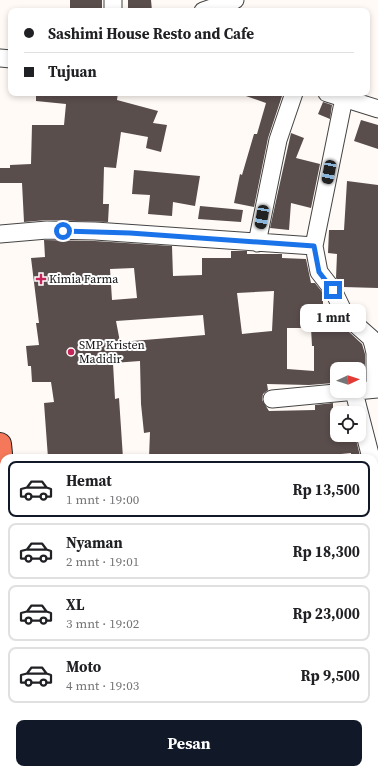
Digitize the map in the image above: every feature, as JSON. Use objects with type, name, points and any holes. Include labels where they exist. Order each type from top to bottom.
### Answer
[{"type":"highway","points":[[0,444],[1,454]]},
{"type":"street","points":[[212,8],[235,0]]},
{"type":"street","points":[[257,243],[278,140],[293,96]]},
{"type":"street","points":[[337,96],[378,109]]},
{"type":"street","points":[[344,98],[314,246],[319,272],[333,290],[345,315],[371,338],[375,353],[376,389],[366,390]]},
{"type":"street","points":[[0,234],[47,230],[95,231],[314,246]]},
{"type":"street","points":[[272,399],[330,394]]},
{"type":"street","points":[[356,398],[370,454]]},
{"type":"building","points":[[70,0],[102,0],[102,8],[70,8]]},
{"type":"building","points":[[128,0],[151,0],[152,8],[128,8]]},
{"type":"building","points":[[36,96],[118,96],[117,100],[158,111],[153,123],[167,125],[161,152],[146,148],[148,137],[121,132],[116,168],[104,167],[103,204],[109,204],[108,222],[47,220],[24,222],[22,183],[0,183],[0,168],[10,168],[10,165],[31,164],[32,125],[64,125],[66,104],[36,101]]},
{"type":"building","points":[[246,96],[282,96],[268,138],[254,207],[234,203],[240,174],[242,175],[254,134],[257,134],[266,103]]},
{"type":"building","points":[[323,102],[332,105],[330,119],[318,114]]},
{"type":"building","points":[[361,120],[378,125],[378,149],[354,141]]},
{"type":"building","points":[[291,133],[304,138],[296,158],[320,164],[311,208],[291,203],[289,230],[270,228]]},
{"type":"building","points":[[134,170],[200,176],[195,206],[173,202],[172,216],[148,214],[150,195],[132,194]]},
{"type":"building","points":[[347,181],[378,185],[378,288],[343,287],[336,278],[337,254],[328,253],[329,230],[344,230]]},
{"type":"building","points":[[200,206],[243,210],[241,222],[198,219]]},
{"type":"building","points":[[44,240],[95,241],[172,246],[173,276],[202,275],[202,258],[231,258],[231,251],[247,251],[247,254],[282,254],[282,258],[306,259],[311,283],[315,283],[323,293],[323,320],[331,319],[331,323],[348,331],[362,344],[365,354],[365,362],[330,362],[330,383],[309,385],[267,384],[268,390],[263,394],[262,400],[269,411],[315,410],[315,405],[333,403],[333,406],[330,406],[330,442],[357,442],[360,454],[149,454],[150,432],[144,433],[141,404],[140,361],[113,363],[115,399],[119,398],[123,454],[48,454],[44,403],[54,402],[51,382],[32,382],[31,366],[28,366],[26,346],[39,345],[36,323],[39,323],[31,258],[45,257]],"holes":[[[134,268],[137,298],[112,300],[110,269]],[[274,291],[272,331],[242,334],[237,293]],[[203,315],[205,335],[120,342],[116,321]],[[287,328],[311,328],[312,346],[314,346],[314,371],[287,369]]]},
{"type":"place","name":"Kimia Farma","points":[[41,279]]},
{"type":"place","name":"SMP Kristen Madidir","points":[[71,352]]},
{"type":"route","points":[[63,231],[130,233],[314,246],[319,272],[333,290]]}]
